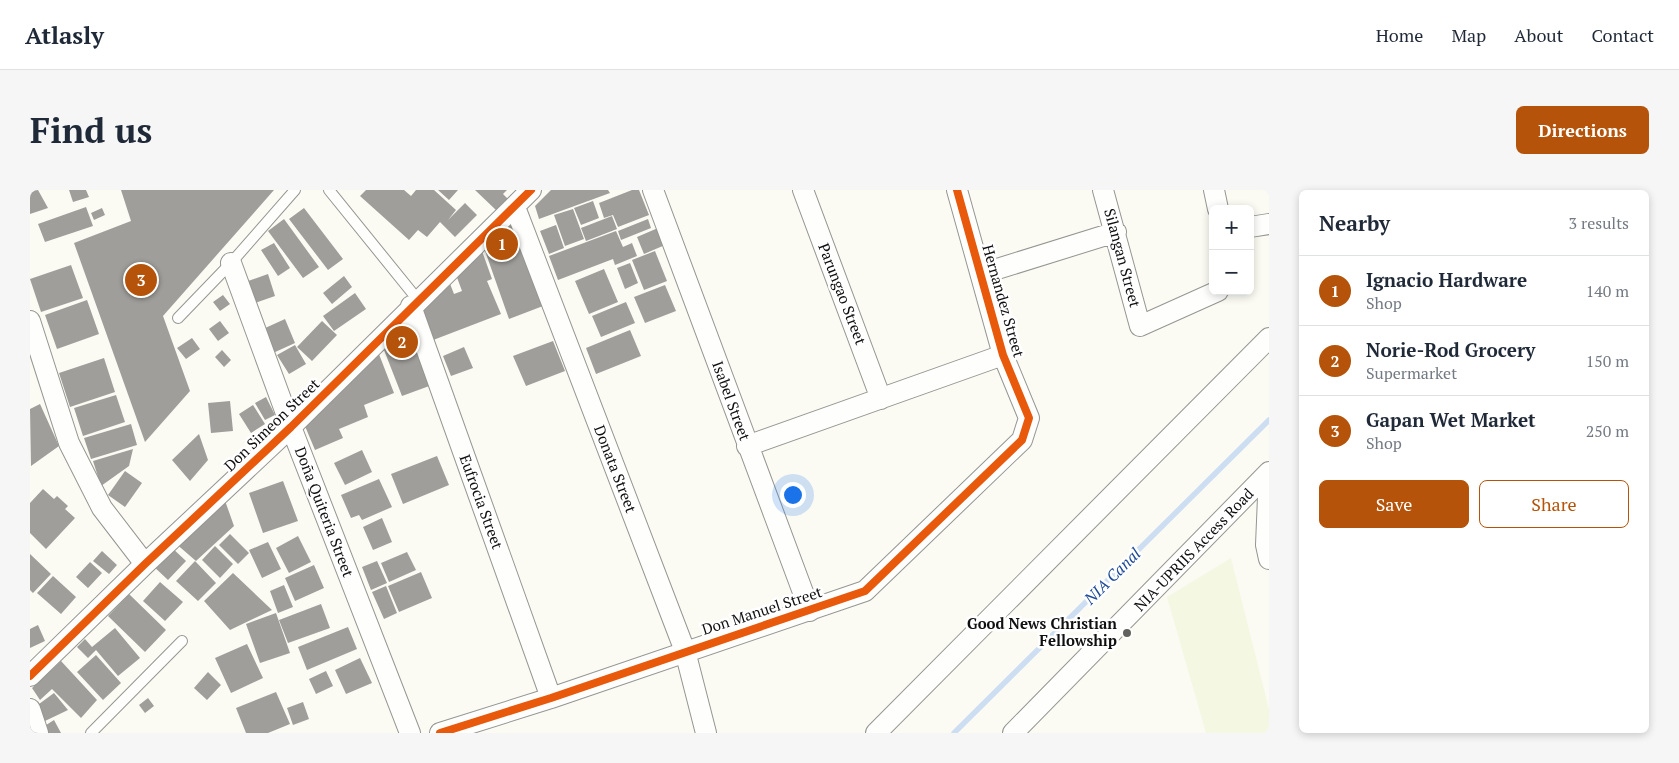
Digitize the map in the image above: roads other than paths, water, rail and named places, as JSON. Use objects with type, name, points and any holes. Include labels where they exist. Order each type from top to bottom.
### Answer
[{"type":"street","name":"Don Simeon Street","points":[[30,676],[145,564],[291,427],[531,190]]},
{"type":"street","name":"Isabel Street","points":[[653,190],[810,611]]},
{"type":"street","name":"Parungao Street","points":[[803,190],[881,399]]},
{"type":"street","name":"Hernandez Street","points":[[957,190],[1003,355],[1029,418]]},
{"type":"street","name":"Silangan Street","points":[[1104,190],[1140,326],[1209,295]]},
{"type":"street","points":[[1214,190],[1217,205]]},
{"type":"street","name":"Donata Street","points":[[515,207],[685,651],[706,733]]},
{"type":"street","points":[[1254,226],[1269,224]]},
{"type":"street","points":[[981,274],[1116,232]]},
{"type":"street","name":"Doña Quiteria Street","points":[[232,263],[291,427],[410,733]]},
{"type":"street","name":"Eufrocia Street","points":[[415,303],[551,698]]},
{"type":"street","points":[[30,321],[69,443],[102,508],[145,564]]},
{"type":"street","points":[[876,733],[1269,338]]},
{"type":"street","points":[[747,446],[1003,355]]},
{"type":"street","name":"Don Manuel Street","points":[[440,733],[551,698],[865,591],[1022,440],[1029,418]]},
{"type":"street","points":[[1269,473],[1266,545],[1269,559]]},
{"type":"street","name":"NIA-UPRIIS Access Road","points":[[1013,733],[1269,473]]},
{"type":"street","points":[[30,709],[38,733]]},
{"type":"lane","points":[[178,318],[232,263],[295,190]]},
{"type":"lane","points":[[328,190],[415,303]]},
{"type":"lane","points":[[91,733],[182,641]]},
{"type":"waterway","name":"NIA Canal","points":[[954,733],[1269,420]]},
{"type":"place","name":"Ignacio Hardware","points":[[502,244]]},
{"type":"place","name":"Gapan Wet Market","points":[[141,280]]},
{"type":"place","name":"Norie-Rod Grocery","points":[[402,342]]},
{"type":"place","name":"Good News Christian Fellowship","points":[[1127,633]]}]
